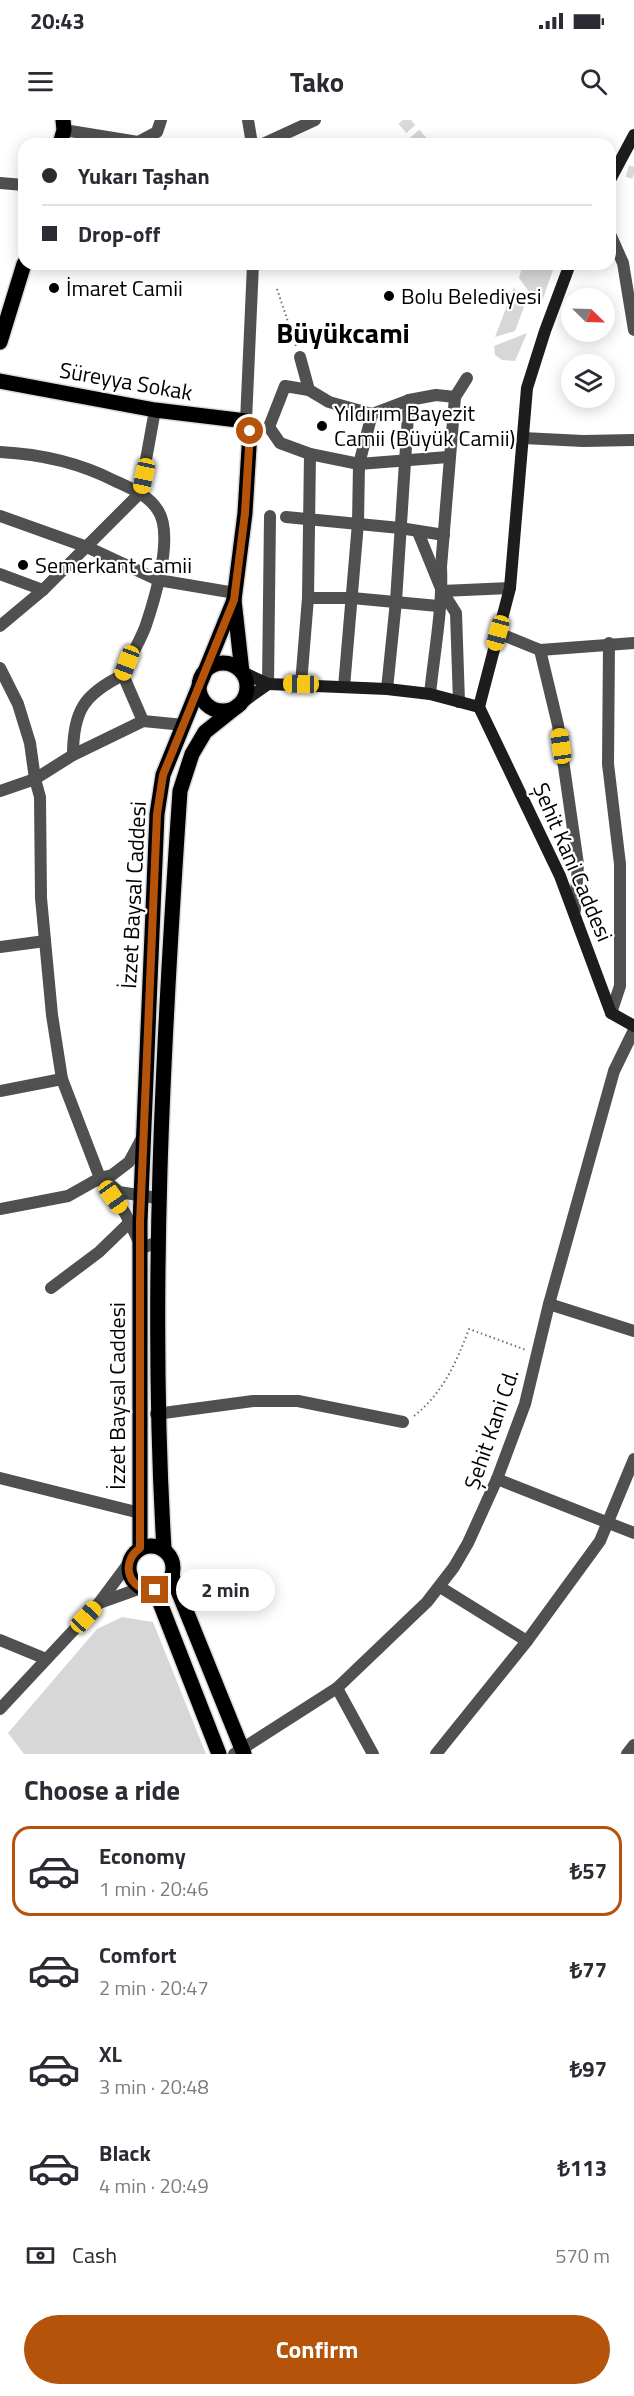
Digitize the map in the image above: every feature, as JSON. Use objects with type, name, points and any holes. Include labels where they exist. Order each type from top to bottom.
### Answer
[{"type":"main road","points":[[616,169],[634,135]]},
{"type":"main road","points":[[0,342],[22,270]]},
{"type":"main road","points":[[267,684],[240,704],[226,711],[211,708],[201,695],[201,679],[210,668],[223,663],[267,684],[387,689],[430,694],[479,707],[510,588],[527,388],[568,270]]},
{"type":"main road","name":"Süreyya Sokak","points":[[0,381],[155,410],[246,421]]},
{"type":"main road","name":"İzzet Baysal Caddesi","points":[[242,672],[234,597],[245,513],[250,431],[246,421]]},
{"type":"main road","name":"İzzet Baysal Caddesi","points":[[140,1548],[141,1196],[157,814],[163,775],[234,597]]},
{"type":"main road","points":[[240,704],[246,692],[242,672]]},
{"type":"main road","name":"İzzet Baysal Caddesi","points":[[164,1549],[156,1414],[157,1198],[180,790],[192,754],[205,732],[240,704]]},
{"type":"main road","name":"Şehit Kani Caddesi","points":[[479,707],[575,910],[610,1013]]},
{"type":"main road","points":[[610,1013],[634,1028]]},
{"type":"main road","points":[[219,1754],[148,1589],[130,1578],[128,1564],[140,1548],[152,1545],[164,1549],[172,1562],[172,1576],[240,1752]]},
{"type":"main road","points":[[148,1589],[162,1587],[172,1576]]},
{"type":"street","points":[[146,138],[158,132],[161,120]]},
{"type":"street","points":[[248,120],[251,138]]},
{"type":"street","points":[[276,138],[315,120]]},
{"type":"street","points":[[62,131],[110,138]]},
{"type":"street","points":[[0,183],[18,184]]},
{"type":"street","points":[[616,247],[623,263],[634,330]]},
{"type":"street","points":[[246,421],[253,270]]},
{"type":"street","points":[[300,357],[309,390]]},
{"type":"street","points":[[430,694],[438,606],[442,591],[441,567],[448,457],[455,397],[468,378]]},
{"type":"street","points":[[448,457],[359,464],[310,454],[280,443],[269,427],[285,386],[309,390],[329,402],[372,414],[409,400],[435,396],[455,397]]},
{"type":"street","points":[[387,689],[396,601],[409,400]]},
{"type":"street","points":[[0,626],[43,590],[140,494],[155,410]]},
{"type":"street","points":[[344,687],[358,523],[359,464],[372,414]]},
{"type":"street","points":[[523,438],[583,441],[634,440]]},
{"type":"street","points":[[0,452],[66,462],[93,470],[140,494],[158,509],[165,532],[158,580],[145,627],[123,675],[99,687],[79,708],[73,736],[73,755]]},
{"type":"street","points":[[301,684],[308,598],[310,454]]},
{"type":"street","points":[[0,516],[87,547],[158,580],[234,597]]},
{"type":"street","points":[[267,684],[270,516]]},
{"type":"street","points":[[286,518],[358,523],[444,536]]},
{"type":"street","points":[[418,532],[442,591],[456,613],[459,702]]},
{"type":"street","points":[[0,574],[43,590]]},
{"type":"street","points":[[442,591],[510,588]]},
{"type":"street","points":[[308,598],[352,598],[438,606]]},
{"type":"street","points":[[498,633],[540,650],[609,643],[634,643]]},
{"type":"street","points":[[609,643],[608,764],[620,864],[620,986],[610,1013]]},
{"type":"street","points":[[540,650],[558,725],[578,864],[575,910]]},
{"type":"street","points":[[0,668],[18,704],[30,743],[40,797],[41,898],[52,1015],[62,1079],[100,1178],[130,1222],[140,1244],[145,1247],[157,1242]]},
{"type":"street","points":[[123,675],[144,721]]},
{"type":"street","points":[[0,791],[35,779],[73,755],[144,721],[184,725]]},
{"type":"street","points":[[0,947],[45,941]]},
{"type":"street","name":"Şehit Kani Cd.","points":[[240,1752],[336,1688],[440,1587],[468,1543],[497,1479],[525,1404],[549,1304],[614,1071],[634,1028]]},
{"type":"street","points":[[0,1091],[62,1079]]},
{"type":"street","points":[[0,1209],[68,1196],[100,1178],[121,1170],[136,1153],[144,1134]]},
{"type":"street","points":[[100,1178],[119,1192],[157,1198]]},
{"type":"street","points":[[51,1288],[99,1252],[130,1222]]},
{"type":"street","points":[[549,1304],[634,1331]]},
{"type":"street","points":[[156,1414],[253,1401],[298,1401],[403,1422]]},
{"type":"street","points":[[436,1754],[527,1641],[600,1541],[634,1459]]},
{"type":"street","points":[[0,1478],[140,1512]]},
{"type":"street","points":[[497,1479],[634,1533]]},
{"type":"street","points":[[0,1709],[99,1603],[128,1564]]},
{"type":"street","points":[[440,1587],[527,1641]]},
{"type":"street","points":[[99,1603],[148,1589]]},
{"type":"street","points":[[0,1640],[46,1659]]},
{"type":"street","points":[[336,1688],[373,1754]]},
{"type":"street","points":[[627,1754],[634,1745]]},
{"type":"path","points":[[276,289],[300,357]]},
{"type":"path","points":[[403,1422],[421,1410],[453,1371],[469,1329],[537,1354]]},
{"type":"shaded area","points":[[521,270],[553,270],[540,307],[519,278]]},
{"type":"shaded area","points":[[514,287],[524,307],[515,331],[495,337]]},
{"type":"shaded area","points":[[527,333],[515,361],[502,360],[495,355],[494,346]]},
{"type":"shaded area","points":[[122,1617],[153,1622],[206,1754],[24,1754],[8,1733],[97,1629]]},
{"type":"tunnel","points":[[403,120],[419,138]]},
{"type":"tunnel","points":[[616,168],[634,173]]},
{"type":"place","name":"İmaret Camii","points":[[54,288]]},
{"type":"place","name":"Bolu Belediyesi","points":[[389,296]]},
{"type":"place","name":"Yıldırım Bayezit Camii (Büyük Camii)","points":[[322,426]]},
{"type":"place","name":"Semerkant Camii","points":[[23,565]]},
{"type":"district","name":"Büyükcami","points":[[343,332]]},
{"type":"route","points":[[155,1590],[141,1588],[135,1584],[130,1578],[128,1564],[134,1552],[140,1548],[138,1452],[140,1222],[157,814],[163,775],[234,600],[245,513],[250,431]]}]
